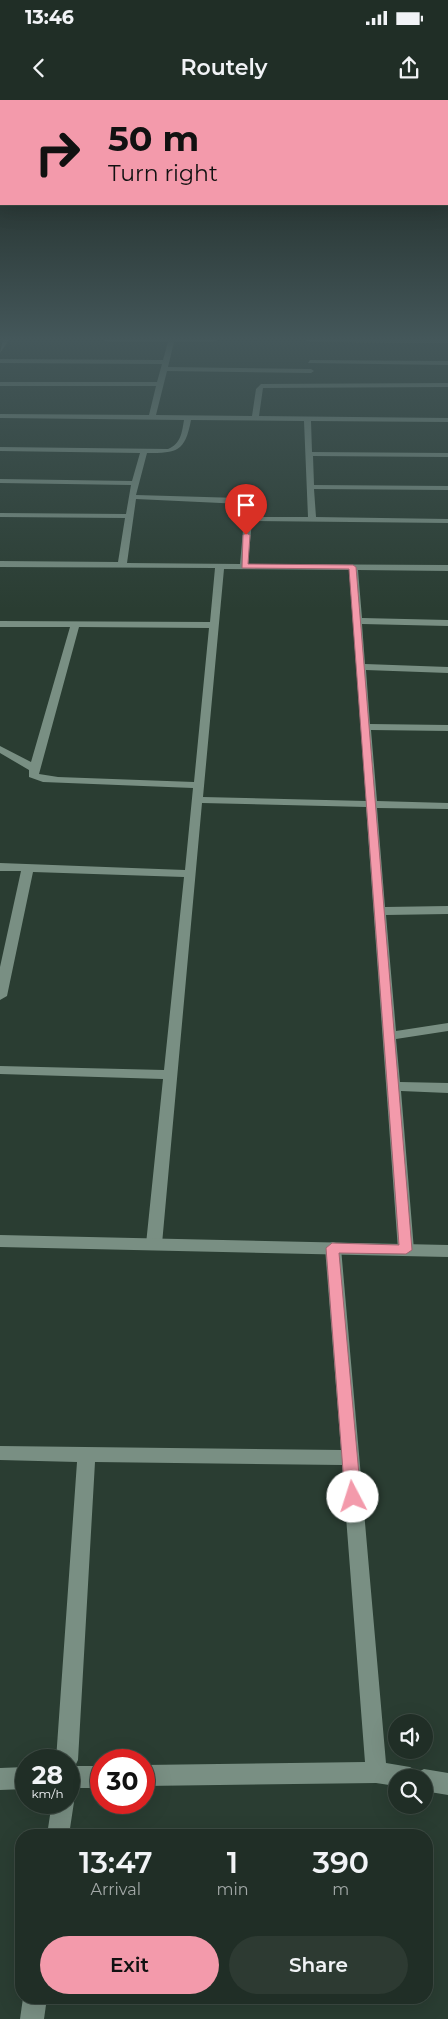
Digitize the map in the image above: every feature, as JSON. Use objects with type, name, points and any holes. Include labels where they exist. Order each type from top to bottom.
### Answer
[{"type":"street","points":[[0,449],[144,451],[177,449],[181,445],[185,430]]},
{"type":"street","points":[[308,430],[312,520]]},
{"type":"street","points":[[122,565],[132,497],[144,451]]},
{"type":"street","points":[[309,454],[448,455]]},
{"type":"street","points":[[0,481],[137,483]]},
{"type":"street","points":[[310,487],[448,488]]},
{"type":"street","points":[[132,497],[239,500],[246,503],[248,519],[244,566]]},
{"type":"street","points":[[0,515],[129,516]]},
{"type":"street","points":[[248,519],[448,521]]},
{"type":"street","points":[[0,564],[448,568]]},
{"type":"street","points":[[154,1244],[220,566]]},
{"type":"street","points":[[353,567],[406,1250]]},
{"type":"street","points":[[357,622],[448,623]]},
{"type":"street","points":[[0,624],[215,625]]},
{"type":"street","points":[[75,624],[33,775],[43,780],[198,785]]},
{"type":"street","points":[[361,668],[448,670]]},
{"type":"street","points":[[366,727],[448,728]]},
{"type":"street","points":[[0,748],[34,768]]},
{"type":"street","points":[[198,800],[448,806]]},
{"type":"street","points":[[0,867],[190,874]]},
{"type":"street","points":[[0,996],[28,868]]},
{"type":"street","points":[[380,911],[448,910]]},
{"type":"street","points":[[389,1036],[448,1027]]},
{"type":"street","points":[[0,1070],[170,1075]]},
{"type":"street","points":[[393,1086],[448,1088]]},
{"type":"street","points":[[0,1241],[448,1251]]},
{"type":"street","points":[[332,1248],[376,1772]]},
{"type":"street","points":[[0,1453],[350,1458]]},
{"type":"street","points":[[68,1749],[86,1454]]},
{"type":"street","points":[[155,1776],[376,1772],[388,1774]]},
{"type":"street","points":[[0,1779],[15,1778]]},
{"type":"street","points":[[433,1782],[448,1784]]},
{"type":"street","points":[[59,1829],[61,1814]]},
{"type":"street","points":[[32,2019],[34,2004]]},
{"type":"route","points":[[246,535],[244,566],[353,567],[406,1250],[332,1248],[353,1497]]}]
